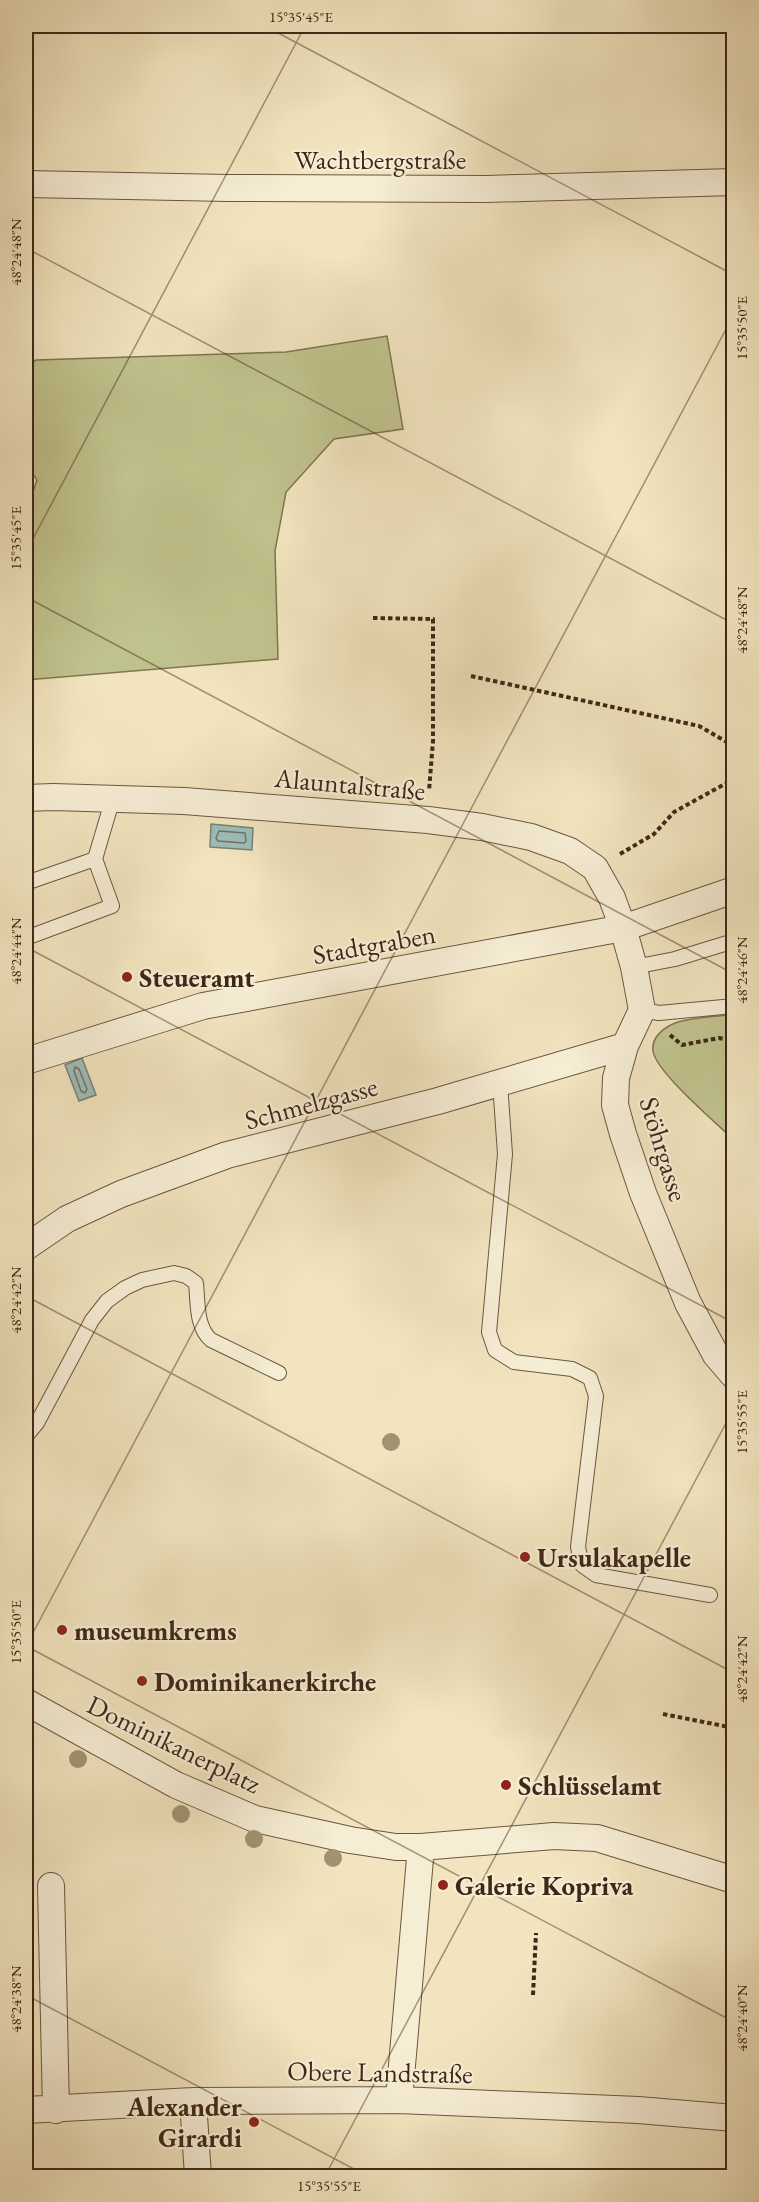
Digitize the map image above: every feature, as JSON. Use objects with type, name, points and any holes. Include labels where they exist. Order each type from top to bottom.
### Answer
[{"type":"street","name":"Wachtbergstraße","points":[[26,184],[228,188],[486,189],[734,182]]},
{"type":"street","name":"Alauntalstraße","points":[[26,798],[113,798],[250,806],[482,826],[531,837],[570,851],[595,868],[612,898],[623,928]]},
{"type":"street","name":"Stadtgraben","points":[[26,1061],[203,1006],[623,928],[734,890]]},
{"type":"street","points":[[623,928],[634,967],[642,1010]]},
{"type":"street","name":"Stöhrgasse","points":[[642,1010],[625,1046],[616,1078],[615,1105],[643,1193],[688,1303],[716,1355],[734,1376]]},
{"type":"street","name":"Schmelzgasse","points":[[26,1247],[67,1219],[120,1194],[227,1155],[500,1083],[625,1046]]},
{"type":"street","name":"Dominikanerplatz","points":[[26,1702],[176,1785],[255,1819],[350,1840],[396,1846],[421,1847],[554,1836],[597,1838],[734,1880]]},
{"type":"street","points":[[399,2100],[411,1940],[421,1847]]},
{"type":"street","points":[[51,1886],[56,2110]]},
{"type":"street","name":"Obere Landstraße","points":[[26,2110],[193,2101],[399,2100],[638,2110],[734,2118]]},
{"type":"street","points":[[193,2101],[198,2176]]},
{"type":"lane","points":[[26,938],[112,906],[95,859],[113,798]]},
{"type":"lane","points":[[26,883],[95,859]]},
{"type":"lane","points":[[634,967],[675,959],[734,942]]},
{"type":"lane","points":[[642,1010],[659,1013],[734,1006]]},
{"type":"lane","points":[[500,1083],[505,1154],[489,1332],[495,1350],[514,1362],[572,1369],[590,1378],[596,1396],[578,1547],[582,1565],[596,1575],[710,1595]]},
{"type":"lane","points":[[26,1436],[37,1423],[92,1320],[107,1301],[124,1288],[142,1280],[174,1273],[186,1276],[196,1283],[200,1326],[204,1334],[211,1340],[279,1373]]},
{"type":"path","points":[[373,618],[433,619],[433,741],[428,801]]},
{"type":"path","points":[[471,676],[699,726],[734,746]]},
{"type":"path","points":[[619,855],[654,834],[674,812],[734,779]]},
{"type":"path","points":[[663,1029],[682,1045],[719,1038],[734,1041]]},
{"type":"path","points":[[663,1713],[734,1728]]},
{"type":"path","points":[[533,1995],[536,1933]]},
{"type":"green space","points":[[387,336],[403,429],[334,439],[286,492],[275,551],[278,659],[26,680],[26,512],[37,480],[26,462],[26,366],[36,360],[286,352]]},
{"type":"green space","points":[[734,1014],[733,1139],[675,1084],[657,1060],[653,1046],[657,1036],[664,1029],[678,1022]]},
{"type":"water","points":[[211,824],[253,828],[252,850],[210,847]]},
{"type":"water","points":[[82,1058],[96,1095],[79,1101],[65,1065]]},
{"type":"place","name":"Steueramt","points":[[127,977]]},
{"type":"place","name":"Ursulakapelle","points":[[525,1557]]},
{"type":"place","name":"museumkrems","points":[[62,1630]]},
{"type":"place","name":"Dominikanerkirche","points":[[142,1681]]},
{"type":"place","name":"Schlüsselamt","points":[[506,1785]]},
{"type":"place","name":"Galerie Kopriva","points":[[443,1885]]},
{"type":"place","name":"Alexander Girardi","points":[[254,2122]]}]
